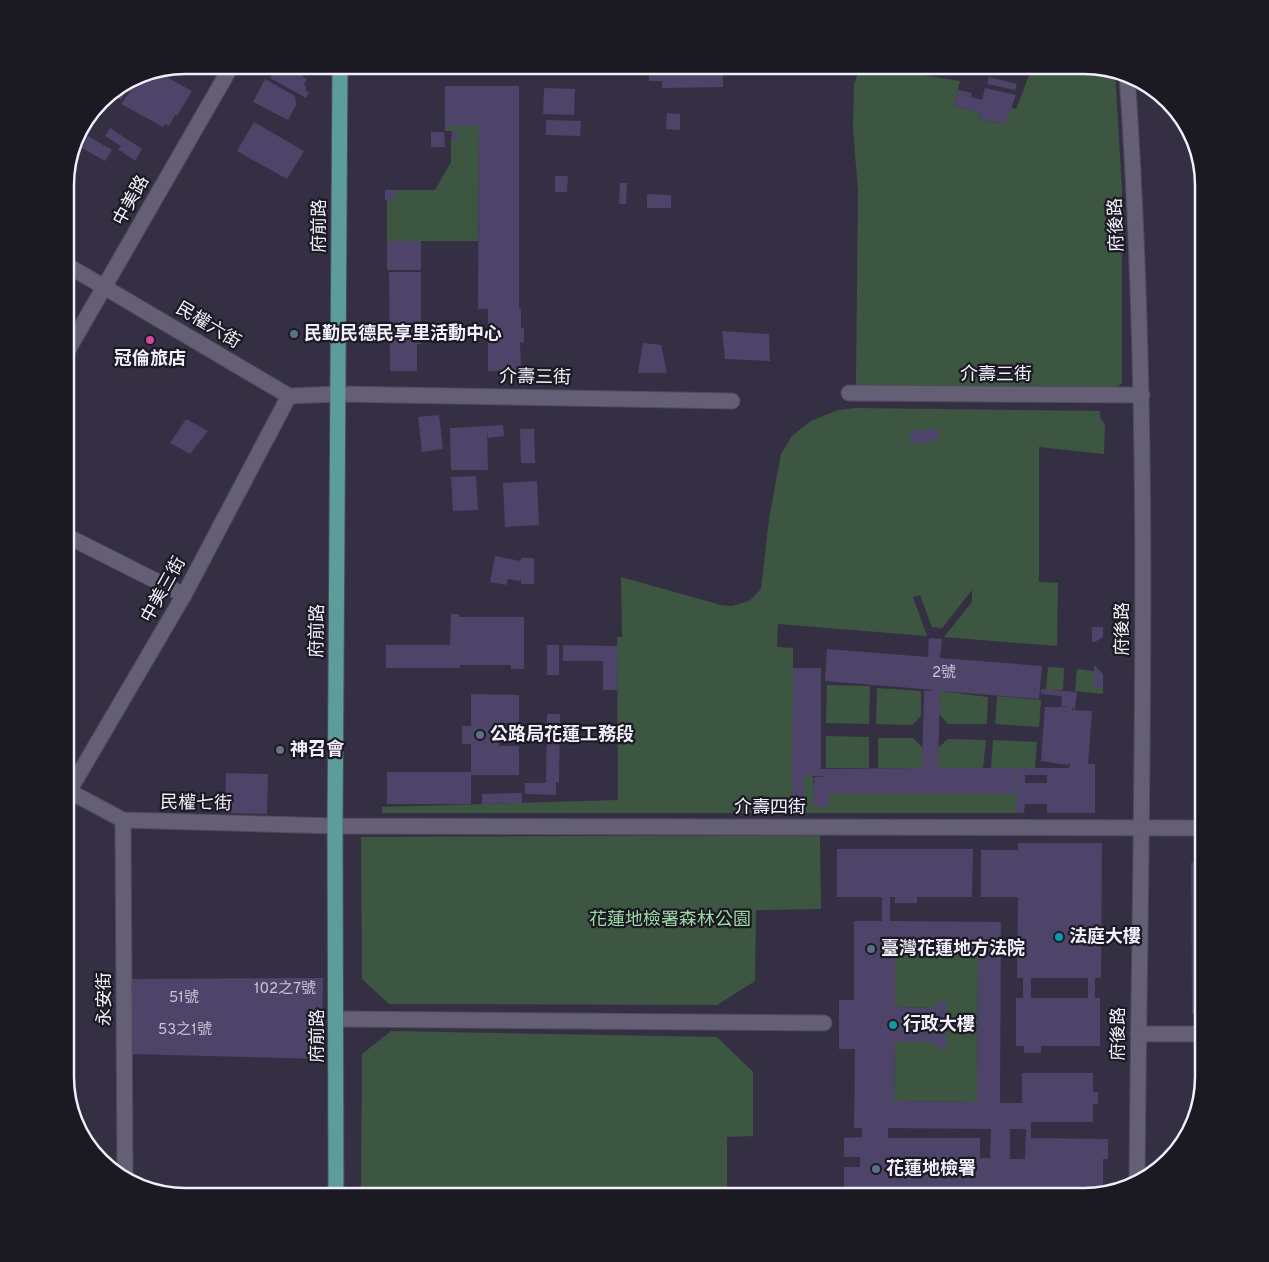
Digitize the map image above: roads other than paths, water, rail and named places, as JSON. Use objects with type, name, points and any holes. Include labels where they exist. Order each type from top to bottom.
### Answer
[{"type":"main road","name":"府前路","points":[[336,1188],[335,826],[340,74]]},
{"type":"street","name":"中美路","points":[[74,340],[227,74]]},
{"type":"street","name":"府後路","points":[[1128,83],[1135,191],[1142,395],[1137,1175]]},
{"type":"street","name":"民權六街","points":[[74,269],[289,396]]},
{"type":"street","name":"介壽三街","points":[[849,393],[1142,395]]},
{"type":"street","points":[[289,396],[338,394]]},
{"type":"street","name":"介壽三街","points":[[338,394],[732,400]]},
{"type":"street","name":"中美三街","points":[[74,780],[184,595],[289,396]]},
{"type":"street","points":[[74,540],[184,595]]},
{"type":"street","name":"民權七街","points":[[74,797],[123,820],[335,826]]},
{"type":"street","name":"永安街","points":[[123,820],[125,1170]]},
{"type":"street","name":"介壽四街","points":[[335,826],[1195,828]]},
{"type":"street","points":[[337,1019],[824,1023]]},
{"type":"street","points":[[1138,1034],[1195,1034]]},
{"type":"place","name":"民勤民德民享里活動中心","points":[[294,334]]},
{"type":"place","name":"冠倫旅店","points":[[150,340]]},
{"type":"place","name":"公路局花蓮工務段","points":[[480,735]]},
{"type":"place","name":"神召會","points":[[280,750]]},
{"type":"place","name":"法庭大樓","points":[[1059,937]]},
{"type":"place","name":"臺灣花蓮地方法院","points":[[871,949]]},
{"type":"place","name":"行政大樓","points":[[893,1025]]},
{"type":"place","name":"花蓮地檢署","points":[[876,1169]]},
{"type":"park label","name":"花蓮地檢署森林公園","points":[[670,920]]}]
